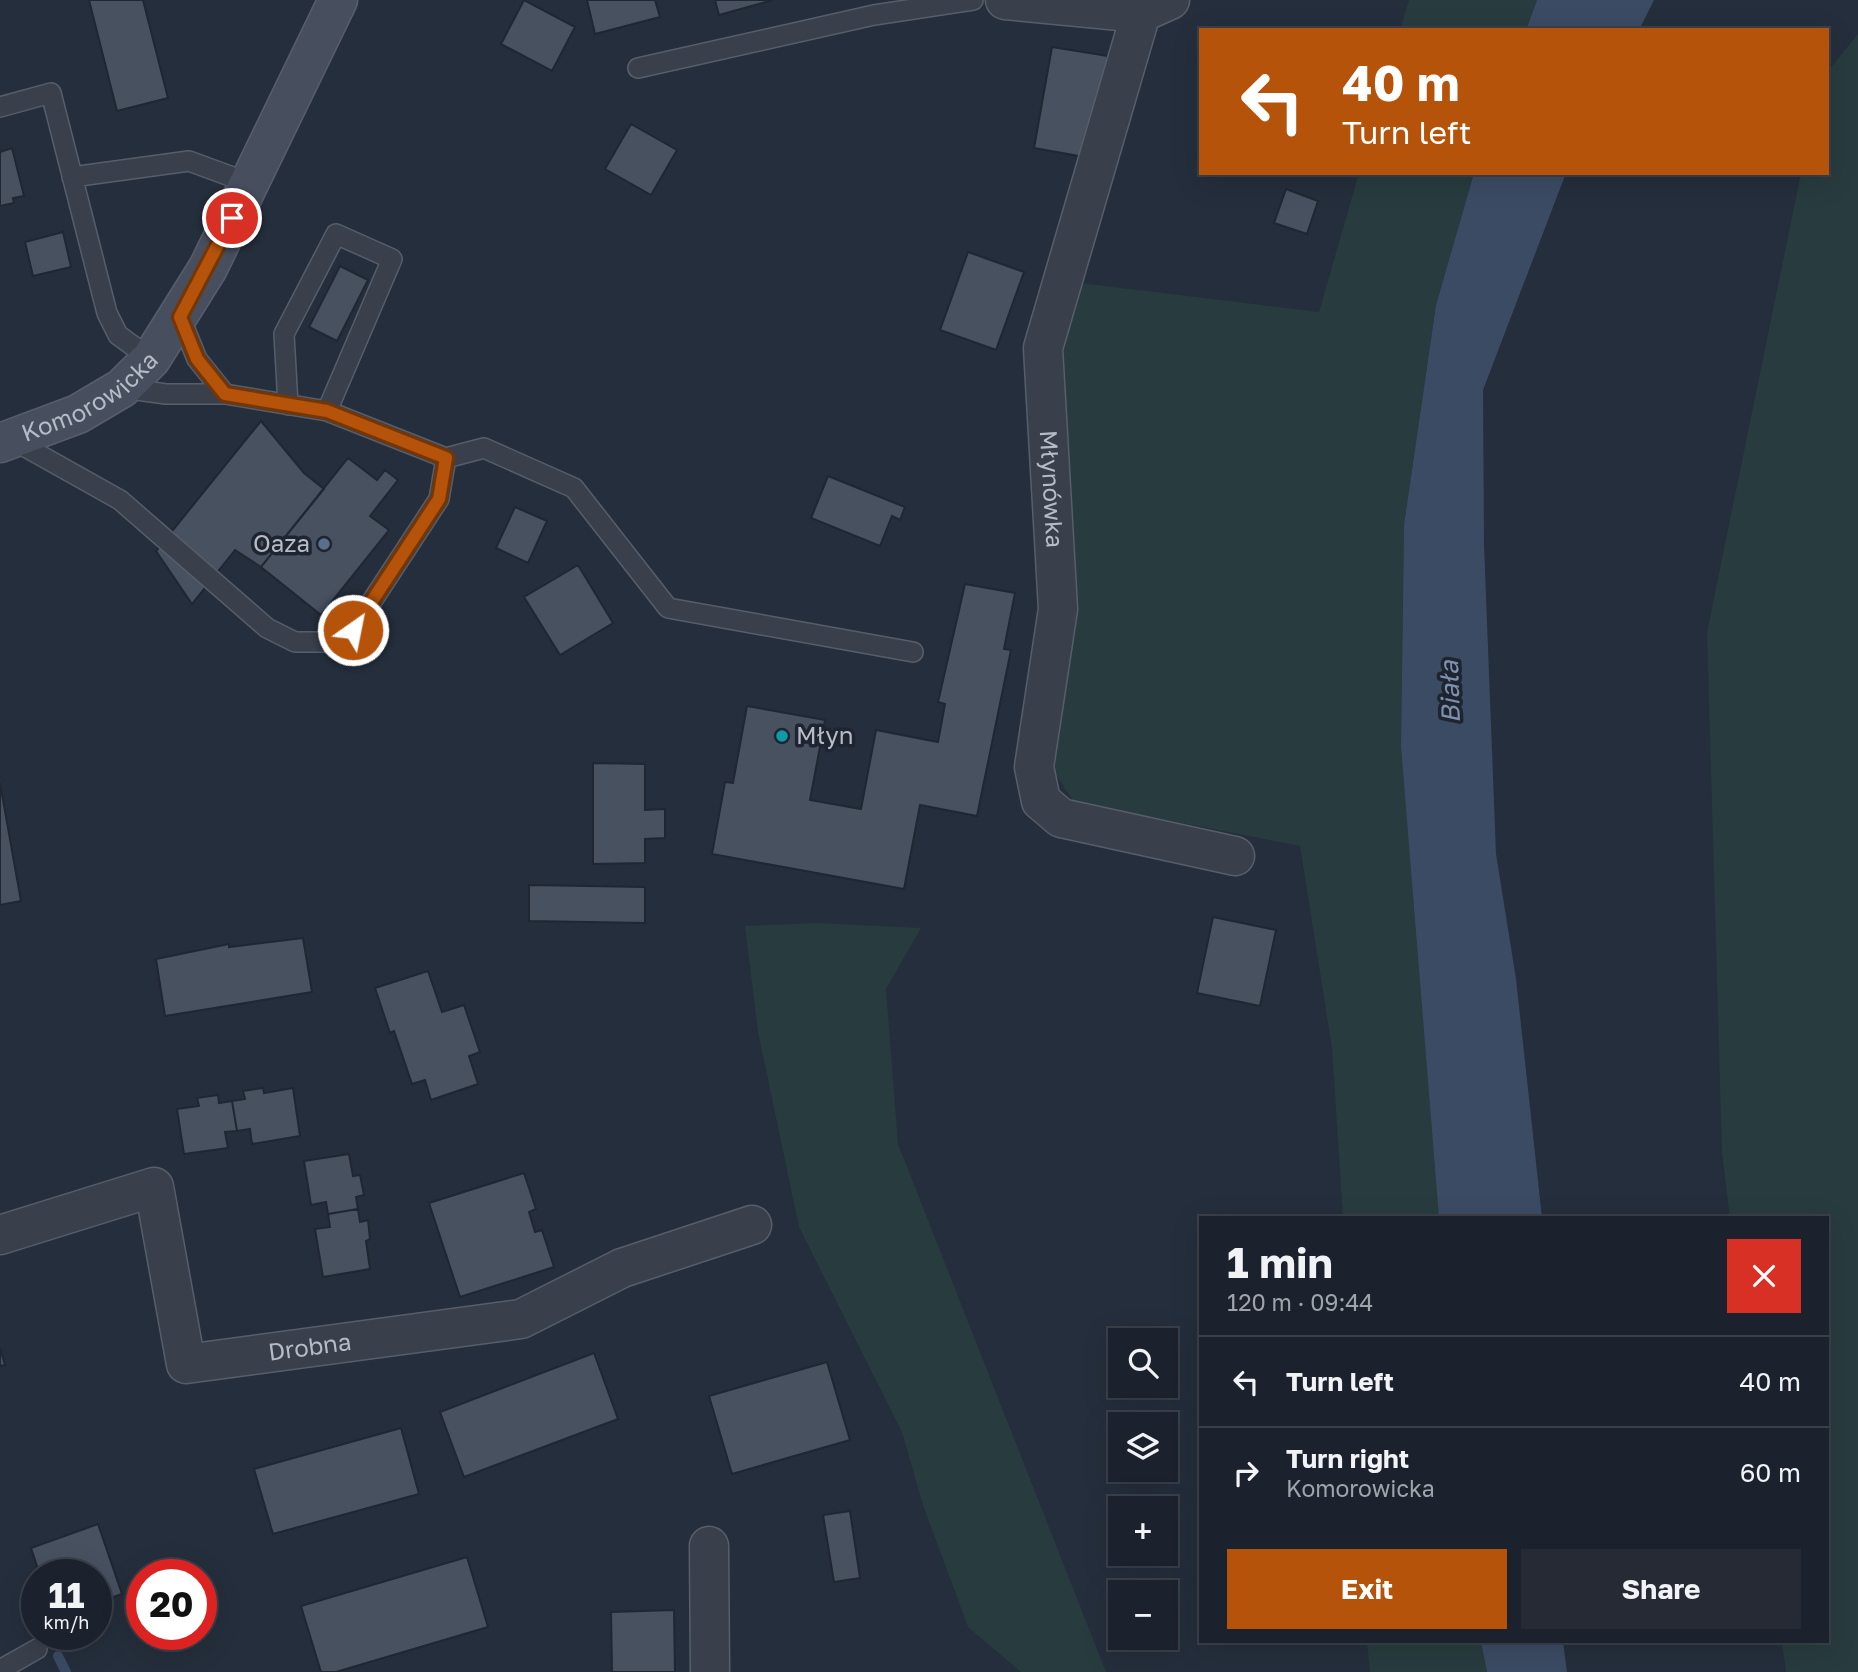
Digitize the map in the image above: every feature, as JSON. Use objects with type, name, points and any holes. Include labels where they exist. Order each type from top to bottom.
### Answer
[{"type":"street","name":"Komorowicka","points":[[6,442],[78,414],[122,388],[150,359],[180,317],[208,268],[338,0]]},
{"type":"street","points":[[1005,0],[1155,6]]},
{"type":"street","name":"Młynówka","points":[[1155,6],[1043,348],[1058,609],[1034,767],[1041,801],[1061,818],[1235,856]]},
{"type":"street","name":"Drobna","points":[[0,1235],[154,1187],[186,1364],[521,1319],[622,1268],[752,1225]]},
{"type":"street","points":[[709,1546],[710,1672]]},
{"type":"lane","points":[[638,68],[874,15],[973,0]]},
{"type":"lane","points":[[0,107],[51,93],[107,313],[118,335],[150,359]]},
{"type":"lane","points":[[72,177],[190,161],[249,183]]},
{"type":"lane","points":[[288,405],[284,334],[336,234],[393,259],[327,411]]},
{"type":"lane","points":[[180,317],[197,359],[225,394]]},
{"type":"lane","points":[[122,388],[166,394],[225,394],[327,411],[446,458],[484,448],[573,488],[668,608],[913,652]]},
{"type":"lane","points":[[6,442],[120,500],[267,628],[295,642],[329,642],[353,630],[439,499],[446,458]]},
{"type":"lane","points":[[0,1670],[35,1650]]},
{"type":"shaded area","points":[[1409,0],[1537,0],[1527,28],[1401,28]]},
{"type":"shaded area","points":[[1858,34],[1858,1672],[1786,1672],[1782,1643],[1829,1643],[1829,1216],[1730,1216],[1722,1153],[1707,632],[1801,175],[1829,175],[1829,70]]},
{"type":"shaded area","points":[[1358,175],[1473,175],[1436,305],[1404,525],[1401,747],[1439,1216],[1343,1216],[1332,1048],[1300,846],[1074,802],[1054,772],[1077,611],[1061,354],[1080,283],[1319,312]]},
{"type":"shaded area","points":[[817,923],[921,928],[886,989],[898,1144],[1106,1672],[1021,1672],[968,1627],[923,1505],[902,1432],[799,1227],[758,1032],[745,926]]},
{"type":"shaded area","points":[[1367,1643],[1481,1643],[1487,1672],[1370,1672]]},
{"type":"water","points":[[1537,0],[1654,0],[1640,28],[1527,28]]},
{"type":"water","name":"Biała","points":[[1473,175],[1565,175],[1483,390],[1484,545],[1496,854],[1516,979],[1542,1216],[1439,1216],[1401,747],[1404,525],[1436,305]]},
{"type":"water","points":[[1481,1643],[1563,1643],[1567,1672],[1487,1672]]},
{"type":"building","points":[[89,0],[143,0],[168,98],[117,111]]},
{"type":"building","points":[[524,0],[575,27],[552,71],[501,44]]},
{"type":"building","points":[[587,0],[655,0],[660,17],[595,34]]},
{"type":"building","points":[[715,0],[773,0],[719,15]]},
{"type":"building","points":[[1052,47],[1108,56],[1090,158],[1034,148]]},
{"type":"building","points":[[631,124],[677,150],[651,195],[605,169]]},
{"type":"building","points":[[12,148],[24,196],[13,198],[14,203],[0,206],[0,152]]},
{"type":"building","points":[[1286,189],[1318,201],[1307,234],[1274,223]]},
{"type":"building","points":[[63,232],[71,267],[33,276],[25,242]]},
{"type":"building","points":[[968,252],[1024,272],[996,350],[940,330]]},
{"type":"building","points":[[340,266],[368,280],[337,341],[309,327]]},
{"type":"building","points":[[261,421],[304,473],[324,489],[261,567],[235,550],[192,604],[156,551]]},
{"type":"building","points":[[348,458],[377,480],[385,470],[398,480],[370,516],[389,530],[321,615],[261,567]]},
{"type":"building","points":[[828,476],[905,507],[900,520],[892,516],[880,546],[811,518]]},
{"type":"building","points":[[515,507],[547,521],[528,563],[496,548]]},
{"type":"building","points":[[578,565],[613,623],[560,655],[524,597]]},
{"type":"building","name":"Młyn","points":[[965,584],[1015,593],[1004,649],[1011,650],[977,816],[920,805],[904,889],[712,854],[725,782],[733,783],[747,706],[825,720],[810,800],[861,809],[876,730],[938,742],[945,704],[938,702]]},
{"type":"building","points":[[593,763],[645,764],[645,810],[665,809],[665,838],[645,839],[645,863],[593,864]]},
{"type":"building","points":[[0,783],[21,901],[0,905]]},
{"type":"building","points":[[529,885],[645,887],[645,923],[529,921]]},
{"type":"building","points":[[1213,917],[1276,930],[1260,1006],[1197,993]]},
{"type":"building","points":[[303,938],[312,992],[165,1016],[156,959],[229,944],[229,947]]},
{"type":"building","points":[[428,971],[442,1012],[464,1005],[480,1052],[469,1056],[478,1084],[431,1100],[425,1080],[412,1084],[394,1031],[390,1033],[375,988]]},
{"type":"building","points":[[263,1088],[264,1093],[293,1088],[300,1136],[252,1144],[250,1129],[237,1131],[232,1101],[245,1099],[243,1091]]},
{"type":"building","points":[[218,1095],[219,1103],[232,1101],[237,1131],[225,1132],[228,1148],[184,1154],[177,1109],[199,1106],[197,1098]]},
{"type":"building","points":[[349,1154],[353,1176],[360,1175],[364,1195],[356,1197],[358,1209],[328,1214],[326,1202],[311,1205],[304,1161]]},
{"type":"building","points":[[524,1173],[536,1209],[529,1212],[535,1232],[542,1230],[554,1267],[460,1297],[429,1203]]},
{"type":"building","points":[[358,1209],[360,1222],[368,1220],[370,1239],[366,1241],[370,1269],[323,1277],[315,1229],[330,1227],[328,1214]]},
{"type":"building","points":[[0,1348],[5,1365],[0,1366]]},
{"type":"building","points":[[594,1353],[618,1419],[464,1477],[440,1412]]},
{"type":"building","points":[[827,1362],[850,1440],[732,1474],[709,1396]]},
{"type":"building","points":[[401,1428],[419,1494],[273,1534],[254,1469]]},
{"type":"building","points":[[850,1511],[860,1578],[834,1582],[823,1515]]},
{"type":"building","points":[[98,1524],[110,1559],[35,1559],[31,1548]]},
{"type":"building","points":[[467,1557],[488,1627],[336,1672],[321,1672],[301,1606]]},
{"type":"building","points":[[112,1565],[122,1594],[112,1597]]},
{"type":"building","points":[[674,1610],[675,1672],[612,1672],[611,1612]]},
{"type":"waterway","points":[[58,1656],[66,1672]]},
{"type":"place","name":"Oaza","points":[[324,544]]},
{"type":"place","name":"Młyn","points":[[782,736]]},
{"type":"route","points":[[232,218],[180,317],[197,359],[225,394],[327,411],[446,458],[439,499],[353,630]]}]
